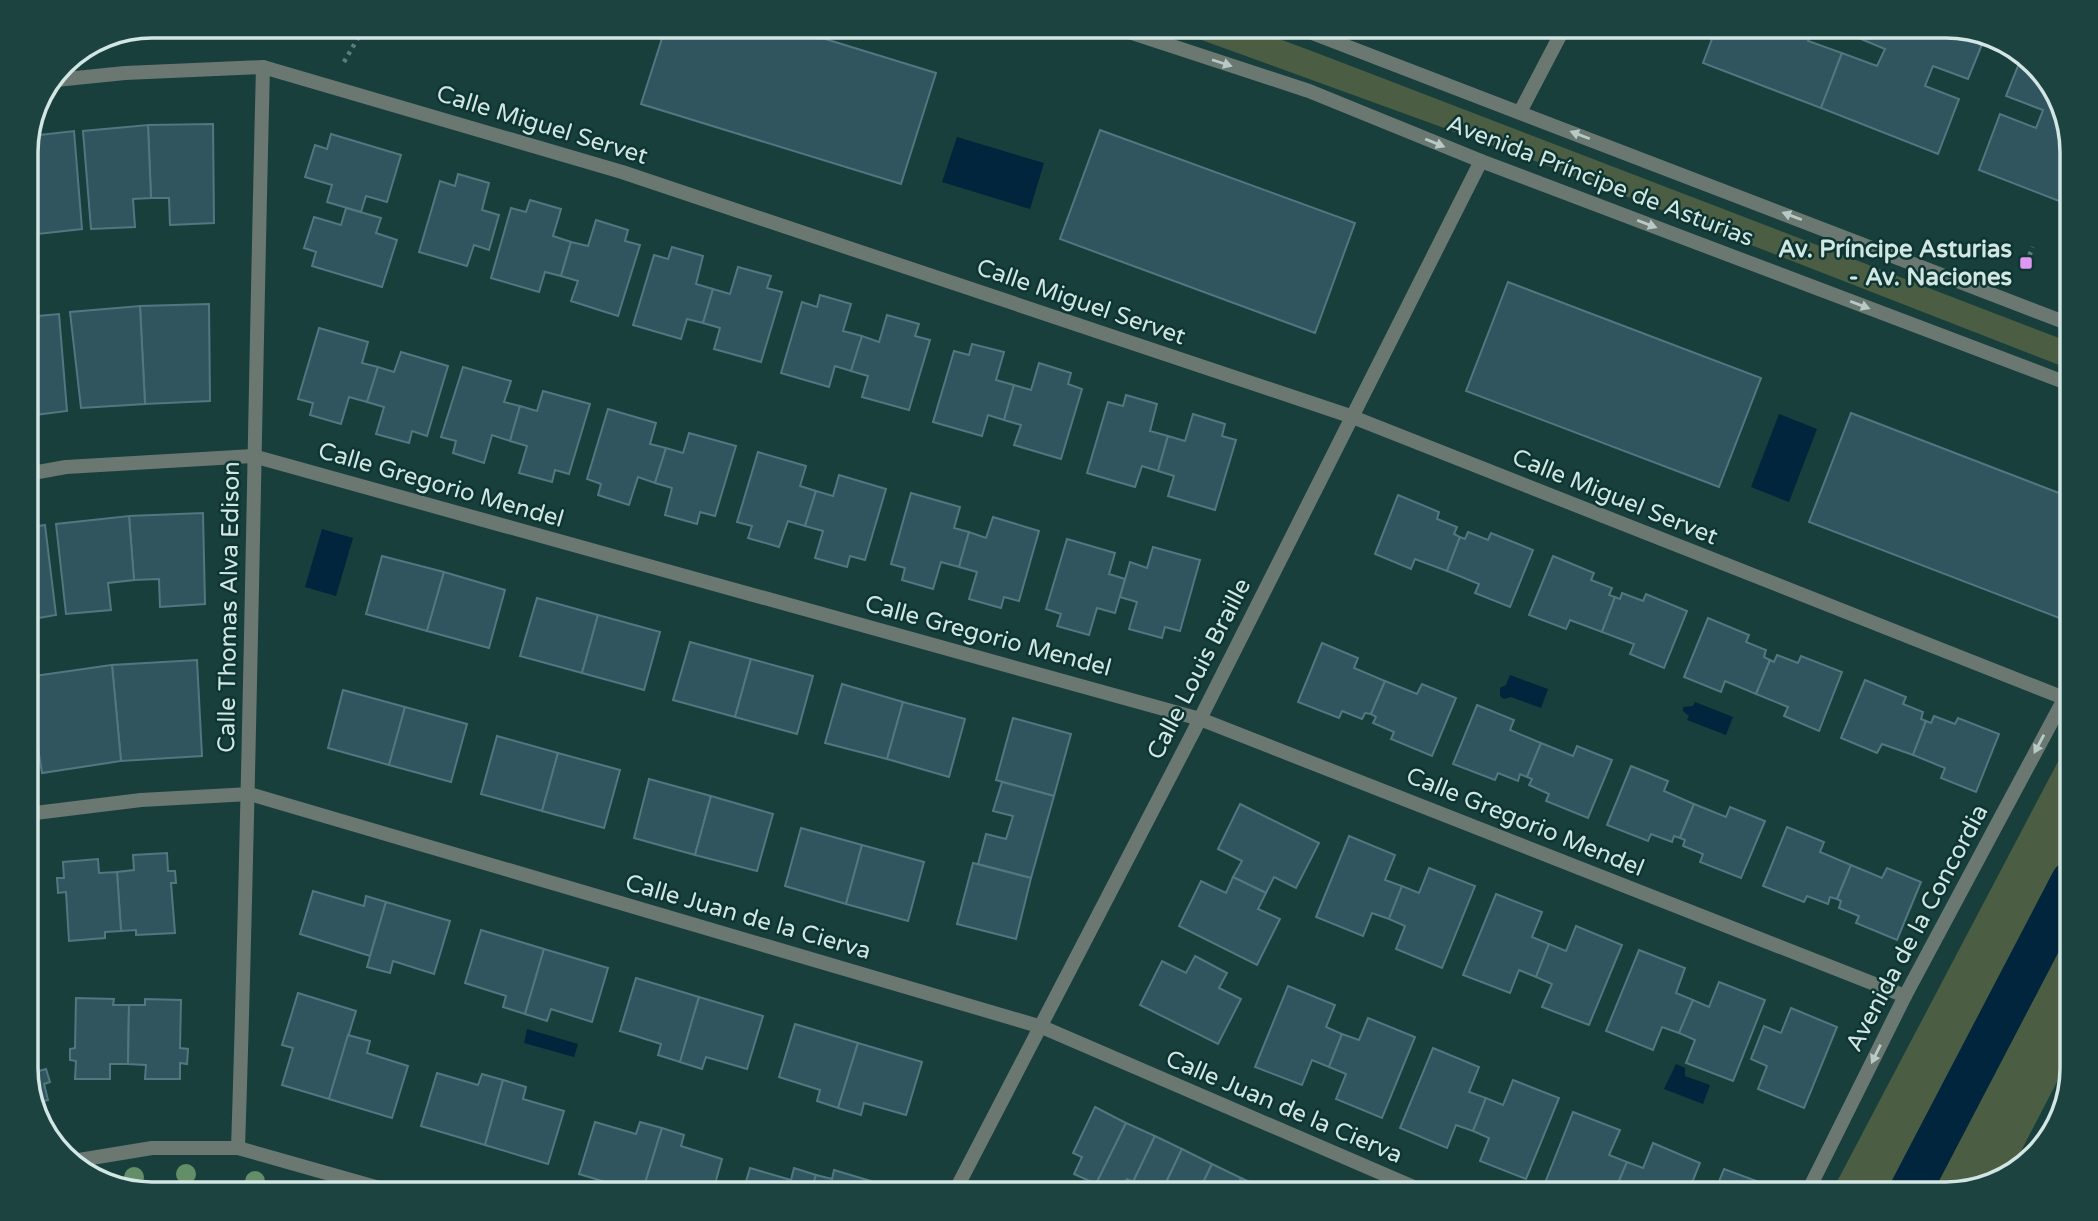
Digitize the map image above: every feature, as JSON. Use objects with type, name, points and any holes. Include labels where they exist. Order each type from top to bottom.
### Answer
[{"type":"street","name":"Avenida Príncipe de Asturias","points":[[1148,38],[1309,91],[1481,161],[2059,381]]},
{"type":"street","name":"Avenida Príncipe de Asturias","points":[[1326,38],[2059,320]]},
{"type":"street","points":[[1520,112],[1559,38]]},
{"type":"street","name":"Calle Miguel Servet","points":[[66,79],[125,72],[263,67],[622,172],[1350,416],[2060,696]]},
{"type":"street","name":"Calle Thomas Alva Edison","points":[[238,1148],[250,794],[253,456],[263,67]]},
{"type":"street","name":"Calle Louis Braille","points":[[960,1182],[1200,719],[1350,416],[1481,161]]},
{"type":"street","name":"Calle Gregorio Mendel","points":[[39,472],[66,467],[253,456],[1200,719],[1905,996]]},
{"type":"street","name":"Avenida de la Concordia","points":[[1812,1182],[1905,996],[2060,706]]},
{"type":"street","name":"Calle Juan de la Cierva","points":[[39,812],[141,800],[250,794],[1042,1027],[1402,1182]]},
{"type":"street","points":[[83,1159],[152,1148],[238,1148],[358,1182]]},
{"type":"path","points":[[329,86],[358,38]]},
{"type":"path","points":[[2026,262],[2033,247]]},
{"type":"green space","points":[[1196,38],[1276,38],[1317,53],[2059,338],[2059,365],[1538,162]]},
{"type":"green space","points":[[2060,758],[2059,1077],[2019,1156],[1989,1174],[1960,1182],[1837,1182]]},
{"type":"water","points":[[957,137],[1044,163],[1030,209],[942,182]]},
{"type":"water","points":[[1779,414],[1817,429],[1789,502],[1751,487]]},
{"type":"water","points":[[322,529],[353,538],[336,596],[305,587]]},
{"type":"water","points":[[1510,675],[1548,689],[1541,708],[1511,697],[1504,699],[1500,696],[1500,688],[1506,685]]},
{"type":"water","points":[[1695,702],[1733,717],[1726,735],[1687,720],[1689,716],[1683,711],[1683,707],[1693,706]]},
{"type":"water","points":[[527,1029],[578,1044],[574,1057],[524,1043]]},
{"type":"water","points":[[1676,1064],[1685,1068],[1685,1076],[1710,1085],[1703,1104],[1664,1089]]},
{"type":"building","points":[[662,38],[822,38],[936,73],[901,184],[641,104]]},
{"type":"building","points":[[1712,38],[1809,38],[1808,41],[1842,53],[1821,108],[1703,63]]},
{"type":"building","points":[[1859,38],[1945,38],[1982,44],[1968,79],[1933,66],[1925,86],[1959,99],[1938,154],[1821,108],[1842,53],[1877,66],[1885,49]]},
{"type":"building","points":[[2018,65],[2031,77],[2048,102],[2059,145],[2059,201],[1979,170],[2000,114],[2036,128],[2043,110],[2006,96]]},
{"type":"building","points":[[213,124],[214,223],[170,225],[169,198],[151,198],[148,125]]},
{"type":"building","points":[[148,125],[151,198],[133,199],[135,227],[91,229],[83,131]]},
{"type":"building","points":[[1100,130],[1355,223],[1315,333],[1060,239]]},
{"type":"building","points":[[74,131],[82,229],[39,234],[40,135]]},
{"type":"building","points":[[331,134],[401,155],[387,202],[366,196],[361,212],[327,202],[332,185],[305,177],[315,145],[327,149]]},
{"type":"building","points":[[458,174],[489,183],[482,210],[499,215],[489,250],[474,245],[467,266],[419,252],[440,181],[455,186]]},
{"type":"building","points":[[530,200],[561,209],[553,236],[571,242],[561,276],[545,272],[539,292],[491,278],[511,208],[526,212]]},
{"type":"building","points":[[346,208],[381,218],[376,233],[397,240],[382,287],[312,266],[316,252],[304,248],[314,217],[341,225]]},
{"type":"building","points":[[596,220],[628,230],[625,241],[640,245],[618,316],[571,301],[578,281],[561,276],[571,242],[588,246]]},
{"type":"building","points":[[672,247],[703,256],[696,284],[713,289],[703,323],[687,319],[681,339],[633,325],[654,255],[668,259]]},
{"type":"building","points":[[738,267],[771,276],[767,288],[782,292],[761,362],[714,349],[720,328],[703,323],[713,289],[730,294]]},
{"type":"building","points":[[1508,282],[1761,378],[1719,487],[1466,391]]},
{"type":"building","points":[[820,295],[851,304],[843,331],[862,336],[851,371],[835,366],[829,387],[781,373],[802,302],[817,307]]},
{"type":"building","points":[[209,304],[210,401],[145,404],[140,306]]},
{"type":"building","points":[[140,306],[145,404],[81,408],[70,312]]},
{"type":"building","points":[[59,314],[67,411],[39,414],[39,316]]},
{"type":"building","points":[[887,315],[919,324],[915,336],[930,340],[909,410],[862,397],[868,376],[851,371],[862,336],[879,342]]},
{"type":"building","points":[[319,328],[368,342],[362,363],[378,367],[367,402],[349,397],[341,424],[310,415],[313,403],[298,399]]},
{"type":"building","points":[[972,344],[1004,352],[996,380],[1014,385],[1004,420],[988,415],[982,436],[933,422],[954,351],[969,355]]},
{"type":"building","points":[[401,352],[448,366],[427,436],[412,431],[409,443],[376,434],[384,407],[367,402],[378,367],[394,372]]},
{"type":"building","points":[[1039,363],[1071,373],[1068,384],[1082,389],[1061,459],[1014,445],[1021,425],[1004,420],[1014,385],[1031,390]]},
{"type":"building","points":[[463,367],[511,381],[504,402],[520,406],[510,441],[492,435],[484,463],[453,453],[456,441],[441,437]]},
{"type":"building","points":[[543,391],[590,404],[569,474],[555,470],[552,482],[519,473],[527,446],[510,441],[520,406],[537,411]]},
{"type":"building","points":[[1126,395],[1157,404],[1150,431],[1168,436],[1158,471],[1142,466],[1135,487],[1087,473],[1108,402],[1123,406]]},
{"type":"building","points":[[608,409],[656,423],[650,444],[666,448],[655,483],[638,477],[629,505],[598,495],[601,484],[587,479]]},
{"type":"building","points":[[1851,413],[2059,493],[2060,618],[1809,522]]},
{"type":"building","points":[[1193,414],[1225,424],[1222,436],[1236,440],[1215,510],[1168,496],[1174,476],[1158,471],[1168,436],[1185,441]]},
{"type":"building","points":[[689,433],[736,446],[715,516],[700,512],[697,524],[665,515],[672,488],[655,483],[666,448],[683,453]]},
{"type":"building","points":[[758,452],[806,466],[800,486],[816,491],[805,526],[788,521],[779,547],[748,538],[752,526],[737,522]]},
{"type":"building","points":[[839,475],[886,489],[865,560],[850,556],[847,567],[815,558],[823,531],[805,526],[816,491],[833,496]]},
{"type":"building","points":[[911,493],[960,507],[954,528],[969,532],[959,567],[941,562],[933,589],[902,580],[905,568],[891,564]]},
{"type":"building","points":[[1398,495],[1439,512],[1437,519],[1457,527],[1454,534],[1460,537],[1447,571],[1415,559],[1411,569],[1375,554]]},
{"type":"building","points":[[203,513],[205,604],[160,607],[159,579],[134,580],[129,516]]},
{"type":"building","points":[[129,516],[134,580],[108,583],[111,610],[66,614],[56,524]]},
{"type":"building","points":[[993,517],[1039,531],[1019,601],[1004,597],[1001,608],[969,599],[977,572],[959,567],[969,532],[986,538]]},
{"type":"building","points":[[45,525],[56,615],[39,618],[39,526]]},
{"type":"building","points":[[1468,532],[1488,540],[1491,533],[1533,550],[1510,607],[1475,593],[1479,584],[1447,571],[1460,537],[1465,539]]},
{"type":"building","points":[[1067,539],[1115,553],[1109,574],[1125,579],[1115,613],[1097,608],[1089,635],[1057,626],[1061,614],[1046,609]]},
{"type":"building","points":[[1153,547],[1200,560],[1180,631],[1165,627],[1162,638],[1129,629],[1137,602],[1120,597],[1130,562],[1147,568]]},
{"type":"building","points":[[382,556],[444,572],[427,631],[366,614]]},
{"type":"building","points":[[1553,556],[1594,573],[1591,580],[1612,588],[1609,595],[1615,597],[1602,632],[1570,620],[1566,629],[1529,615]]},
{"type":"building","points":[[444,572],[505,590],[489,648],[427,631]]},
{"type":"building","points":[[1622,593],[1643,601],[1646,594],[1687,611],[1664,668],[1630,654],[1634,644],[1602,632],[1615,597],[1620,599]]},
{"type":"building","points":[[537,598],[598,615],[582,673],[520,656]]},
{"type":"building","points":[[598,615],[660,632],[644,690],[582,673]]},
{"type":"building","points":[[1708,618],[1749,635],[1746,642],[1766,650],[1764,657],[1770,660],[1756,694],[1725,681],[1721,692],[1684,677]]},
{"type":"building","points":[[690,642],[751,659],[735,717],[673,700]]},
{"type":"building","points":[[1322,643],[1358,658],[1354,668],[1385,681],[1371,714],[1365,713],[1362,719],[1342,711],[1339,718],[1298,702]]},
{"type":"building","points":[[1777,655],[1798,663],[1801,656],[1842,672],[1819,731],[1784,716],[1788,707],[1756,694],[1770,660],[1774,662]]},
{"type":"building","points":[[751,659],[813,676],[797,734],[735,717]]},
{"type":"building","points":[[197,660],[202,756],[121,761],[112,665]]},
{"type":"building","points":[[112,665],[121,761],[42,773],[39,754],[39,675]]},
{"type":"building","points":[[1865,680],[1906,697],[1903,704],[1923,712],[1921,719],[1926,721],[1913,755],[1882,744],[1877,753],[1841,738]]},
{"type":"building","points":[[1385,681],[1417,694],[1422,684],[1456,698],[1432,756],[1391,739],[1394,732],[1373,723],[1376,717],[1371,714]]},
{"type":"building","points":[[842,684],[903,702],[887,759],[825,743]]},
{"type":"building","points":[[343,690],[405,707],[389,765],[328,748]]},
{"type":"building","points":[[903,702],[965,719],[949,777],[887,759]]},
{"type":"building","points":[[1477,705],[1514,720],[1510,730],[1541,743],[1527,777],[1520,774],[1518,781],[1498,773],[1495,780],[1453,764]]},
{"type":"building","points":[[405,707],[467,724],[451,782],[389,765]]},
{"type":"building","points":[[1934,716],[1955,724],[1958,718],[1999,734],[1976,792],[1941,778],[1945,768],[1913,755],[1926,721],[1931,723]]},
{"type":"building","points":[[1013,718],[1071,734],[1054,796],[996,780]]},
{"type":"building","points":[[497,736],[558,753],[542,811],[481,794]]},
{"type":"building","points":[[1541,743],[1573,756],[1577,746],[1612,760],[1588,818],[1546,801],[1549,794],[1529,785],[1532,779],[1527,777]]},
{"type":"building","points":[[558,753],[620,770],[604,828],[542,811]]},
{"type":"building","points":[[1631,766],[1668,781],[1664,791],[1694,804],[1680,838],[1674,836],[1672,842],[1651,834],[1648,841],[1607,825]]},
{"type":"building","points":[[649,779],[711,796],[695,855],[634,838]]},
{"type":"building","points":[[1002,782],[1054,796],[1031,878],[978,864],[986,834],[1006,839],[1013,816],[993,811]]},
{"type":"building","points":[[711,796],[773,814],[757,871],[695,855]]},
{"type":"building","points":[[1240,804],[1319,843],[1296,888],[1274,877],[1266,893],[1233,877],[1242,861],[1218,849]]},
{"type":"building","points":[[1694,804],[1726,817],[1730,807],[1765,821],[1741,878],[1700,862],[1703,854],[1683,846],[1685,840],[1680,838]]},
{"type":"building","points":[[1787,827],[1824,842],[1820,852],[1851,865],[1837,899],[1830,897],[1828,904],[1807,896],[1804,902],[1763,886]]},
{"type":"building","points":[[801,828],[862,845],[846,904],[785,886]]},
{"type":"building","points":[[1349,836],[1395,855],[1385,880],[1402,886],[1389,919],[1372,913],[1363,936],[1316,917]]},
{"type":"building","points":[[862,845],[924,862],[908,921],[846,904]]},
{"type":"building","points":[[167,853],[168,871],[175,871],[176,883],[171,883],[175,933],[136,935],[136,930],[121,931],[117,872],[134,870],[133,855]]},
{"type":"building","points":[[98,859],[99,873],[117,872],[121,931],[105,932],[105,938],[69,941],[66,892],[58,893],[57,878],[64,878],[63,862]]},
{"type":"building","points":[[973,863],[1031,878],[1016,939],[957,924]]},
{"type":"building","points":[[1851,865],[1882,878],[1887,868],[1921,882],[1897,940],[1856,923],[1859,916],[1839,908],[1841,901],[1837,899]]},
{"type":"building","points":[[1429,868],[1475,886],[1442,968],[1396,949],[1405,926],[1389,919],[1402,886],[1419,893]]},
{"type":"building","points":[[1233,877],[1266,893],[1258,909],[1280,919],[1257,965],[1179,926],[1201,881],[1226,893]]},
{"type":"building","points":[[313,891],[364,906],[366,896],[386,902],[370,956],[300,934]]},
{"type":"building","points":[[1496,894],[1542,912],[1532,937],[1549,944],[1536,977],[1519,970],[1510,993],[1463,975]]},
{"type":"building","points":[[386,902],[450,921],[434,974],[393,961],[390,973],[367,967]]},
{"type":"building","points":[[1576,926],[1622,945],[1589,1025],[1542,1007],[1552,984],[1536,977],[1549,944],[1566,951]]},
{"type":"building","points":[[481,930],[544,949],[525,1014],[503,1007],[506,996],[465,983]]},
{"type":"building","points":[[544,949],[608,968],[592,1022],[551,1009],[547,1021],[525,1014]]},
{"type":"building","points":[[1639,950],[1685,968],[1676,993],[1693,1000],[1679,1033],[1662,1027],[1653,1050],[1606,1031]]},
{"type":"building","points":[[1195,956],[1227,973],[1219,988],[1241,999],[1218,1044],[1140,1005],[1162,961],[1186,973]]},
{"type":"building","points":[[636,978],[699,997],[680,1062],[658,1055],[661,1044],[620,1031]]},
{"type":"building","points":[[1719,982],[1765,1000],[1733,1081],[1686,1063],[1695,1040],[1679,1033],[1693,1000],[1709,1007]]},
{"type":"building","points":[[1288,986],[1335,1005],[1326,1027],[1342,1034],[1329,1067],[1312,1060],[1302,1085],[1255,1067]]},
{"type":"building","points":[[298,993],[356,1011],[329,1099],[282,1085],[293,1048],[282,1045]]},
{"type":"building","points":[[699,997],[763,1016],[747,1069],[706,1057],[702,1069],[680,1062]]},
{"type":"building","points":[[76,998],[114,999],[113,1005],[129,1005],[128,1064],[110,1064],[110,1079],[75,1079],[76,1061],[70,1060],[70,1049],[75,1048]]},
{"type":"building","points":[[145,999],[181,1000],[180,1048],[188,1049],[187,1064],[180,1063],[180,1079],[145,1079],[146,1065],[128,1064],[129,1005],[145,1005]]},
{"type":"building","points":[[1791,1008],[1837,1027],[1804,1108],[1758,1089],[1767,1066],[1751,1059],[1764,1026],[1781,1033]]},
{"type":"building","points":[[1368,1018],[1415,1037],[1382,1118],[1336,1099],[1346,1074],[1329,1067],[1342,1034],[1359,1040]]},
{"type":"building","points":[[795,1024],[858,1043],[838,1108],[817,1101],[820,1090],[779,1077]]},
{"type":"building","points":[[348,1035],[370,1041],[367,1053],[408,1066],[392,1118],[329,1099]]},
{"type":"building","points":[[858,1043],[922,1062],[906,1115],[864,1103],[861,1115],[838,1108]]},
{"type":"building","points":[[1433,1048],[1479,1067],[1469,1092],[1486,1098],[1473,1131],[1456,1125],[1447,1148],[1400,1128]]},
{"type":"building","points":[[46,1069],[50,1082],[44,1084],[48,1100],[43,1101],[39,1076],[39,1071]]},
{"type":"building","points":[[437,1073],[478,1085],[482,1074],[503,1080],[485,1145],[421,1126]]},
{"type":"building","points":[[503,1080],[526,1087],[523,1099],[564,1111],[548,1164],[485,1145]]},
{"type":"building","points":[[1513,1080],[1559,1098],[1526,1179],[1480,1161],[1489,1138],[1473,1131],[1486,1098],[1503,1105]]},
{"type":"building","points":[[1095,1107],[1126,1123],[1097,1182],[1074,1174],[1082,1157],[1073,1153]]},
{"type":"building","points":[[1573,1112],[1620,1130],[1609,1155],[1627,1162],[1619,1182],[1545,1182]]},
{"type":"building","points":[[595,1122],[636,1134],[640,1122],[662,1128],[645,1182],[606,1182],[579,1174]]},
{"type":"building","points":[[1126,1123],[1155,1136],[1133,1182],[1127,1179],[1125,1182],[1097,1182]]},
{"type":"building","points":[[662,1128],[684,1135],[681,1146],[722,1159],[716,1182],[645,1182]]},
{"type":"building","points":[[1155,1136],[1182,1149],[1166,1182],[1133,1182]]},
{"type":"building","points":[[1653,1143],[1700,1163],[1692,1182],[1619,1182],[1627,1162],[1643,1168]]},
{"type":"building","points":[[1182,1149],[1212,1164],[1203,1182],[1166,1182]]},
{"type":"building","points":[[1212,1164],[1241,1178],[1239,1182],[1203,1182]]},
{"type":"building","points":[[750,1168],[791,1180],[794,1168],[816,1175],[814,1182],[746,1182]]},
{"type":"building","points":[[1724,1169],[1759,1182],[1719,1182]]},
{"type":"building","points":[[834,1170],[874,1182],[814,1182],[816,1175],[832,1179]]},
{"type":"waterway","points":[[1915,1182],[2060,904]]},
{"type":"place","name":"Av. Príncipe Asturias - Av. Naciones","points":[[2026,263]]}]
